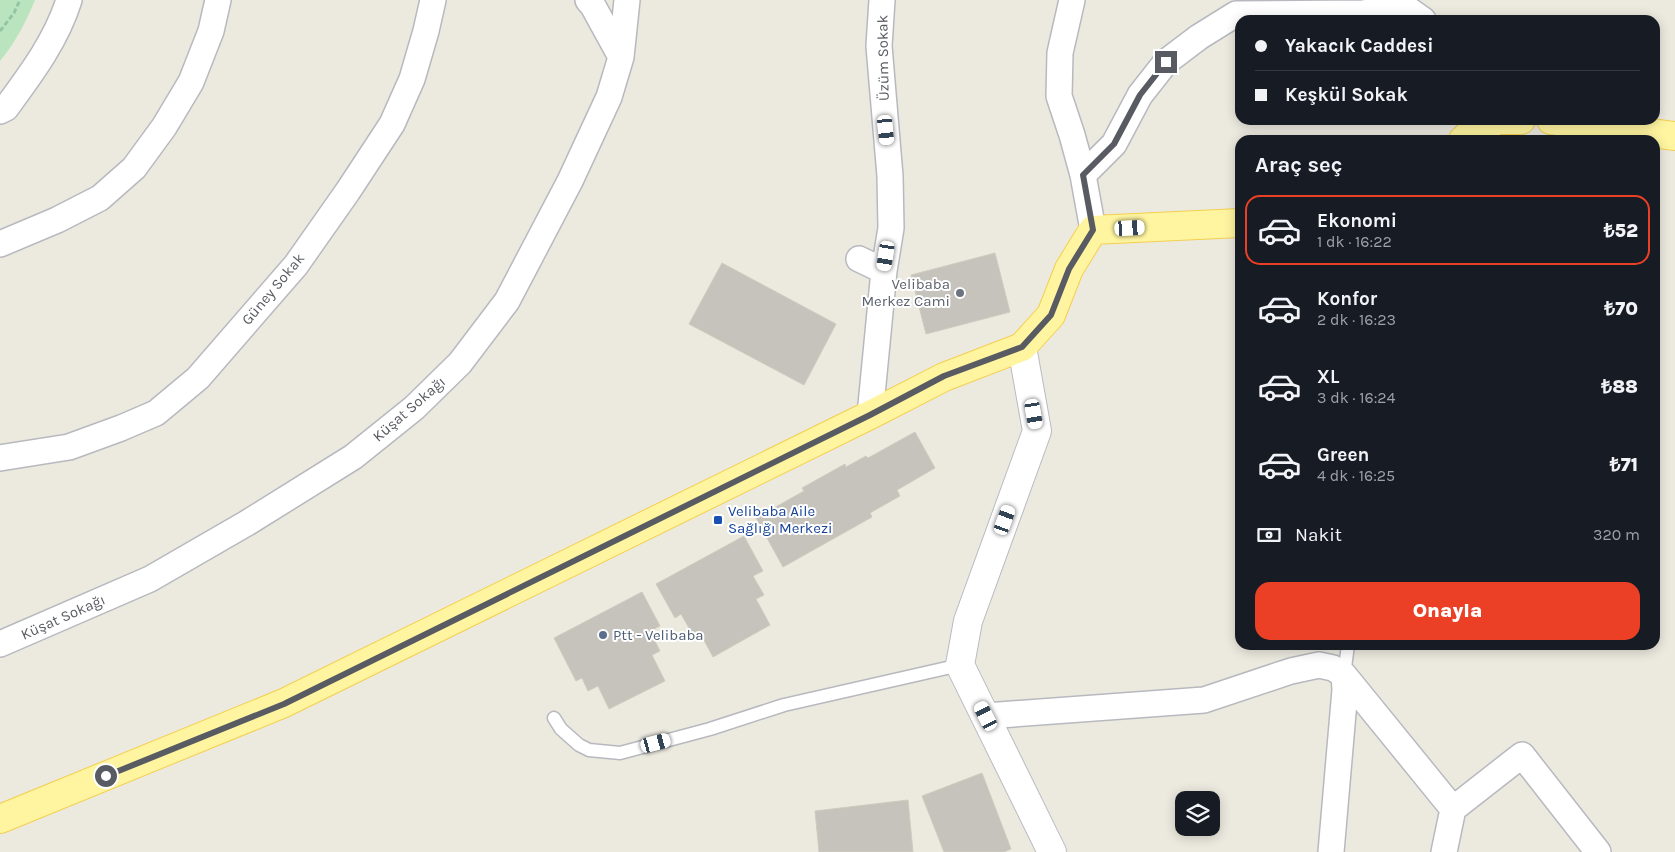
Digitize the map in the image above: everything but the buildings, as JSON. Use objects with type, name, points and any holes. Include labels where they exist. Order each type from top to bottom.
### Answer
[{"type":"main road","points":[[1469,135],[1487,125]]},
{"type":"main road","points":[[1590,125],[1675,136]]},
{"type":"main road","points":[[0,819],[284,704],[870,415],[944,376],[1022,347],[1051,315],[1069,269],[1093,230],[1235,222]]},
{"type":"street","points":[[0,111],[6,108],[40,62],[64,14],[68,0]]},
{"type":"street","points":[[0,244],[57,220],[100,198],[134,168],[164,127],[191,82],[211,31],[218,0]]},
{"type":"street","name":"Güney Sokak","points":[[0,458],[69,447],[122,428],[156,413],[198,378],[296,265],[392,124],[412,79],[433,0]]},
{"type":"street","points":[[588,0],[621,57]]},
{"type":"street","name":"Küşat Sokağı","points":[[0,644],[150,579],[247,524],[353,457],[414,408],[460,362],[507,301],[574,172],[609,96],[621,57],[626,0]]},
{"type":"street","name":"Üzüm Sokak","points":[[870,415],[884,271],[891,228],[890,176],[880,46],[882,0]]},
{"type":"street","points":[[1072,0],[1060,53],[1059,96],[1083,175],[1093,230]]},
{"type":"street","points":[[1083,175],[1114,144],[1140,95],[1166,62],[1199,37],[1228,7],[1297,12],[1363,13],[1410,7]]},
{"type":"street","points":[[859,259],[884,271]]},
{"type":"street","points":[[1022,347],[1037,431],[968,621],[960,665],[1052,852]]},
{"type":"street","points":[[986,716],[1204,700],[1291,671],[1319,665],[1333,668],[1344,675],[1453,809]]},
{"type":"street","points":[[1331,852],[1344,708],[1344,675]]},
{"type":"street","points":[[1444,852],[1453,809],[1522,755],[1598,852]]},
{"type":"lane","points":[[1344,675],[1347,650]]},
{"type":"lane","points":[[554,718],[561,729],[579,745],[589,750],[620,753],[710,729],[784,705],[960,665]]},
{"type":"path","points":[[0,31],[14,13],[20,0]]},
{"type":"green space","points":[[0,0],[35,0],[20,32],[0,61]]},
{"type":"place","name":"Velibaba Merkez Cami","points":[[960,293]]},
{"type":"place","name":"Velibaba Aile Sağlığı Merkezi","points":[[718,520]]},
{"type":"place","name":"Ptt - Velibaba","points":[[603,635]]},
{"type":"route","points":[[106,776],[284,704],[870,415],[944,376],[1022,347],[1051,315],[1069,269],[1093,230],[1083,175],[1114,144],[1140,95],[1166,62]]}]
